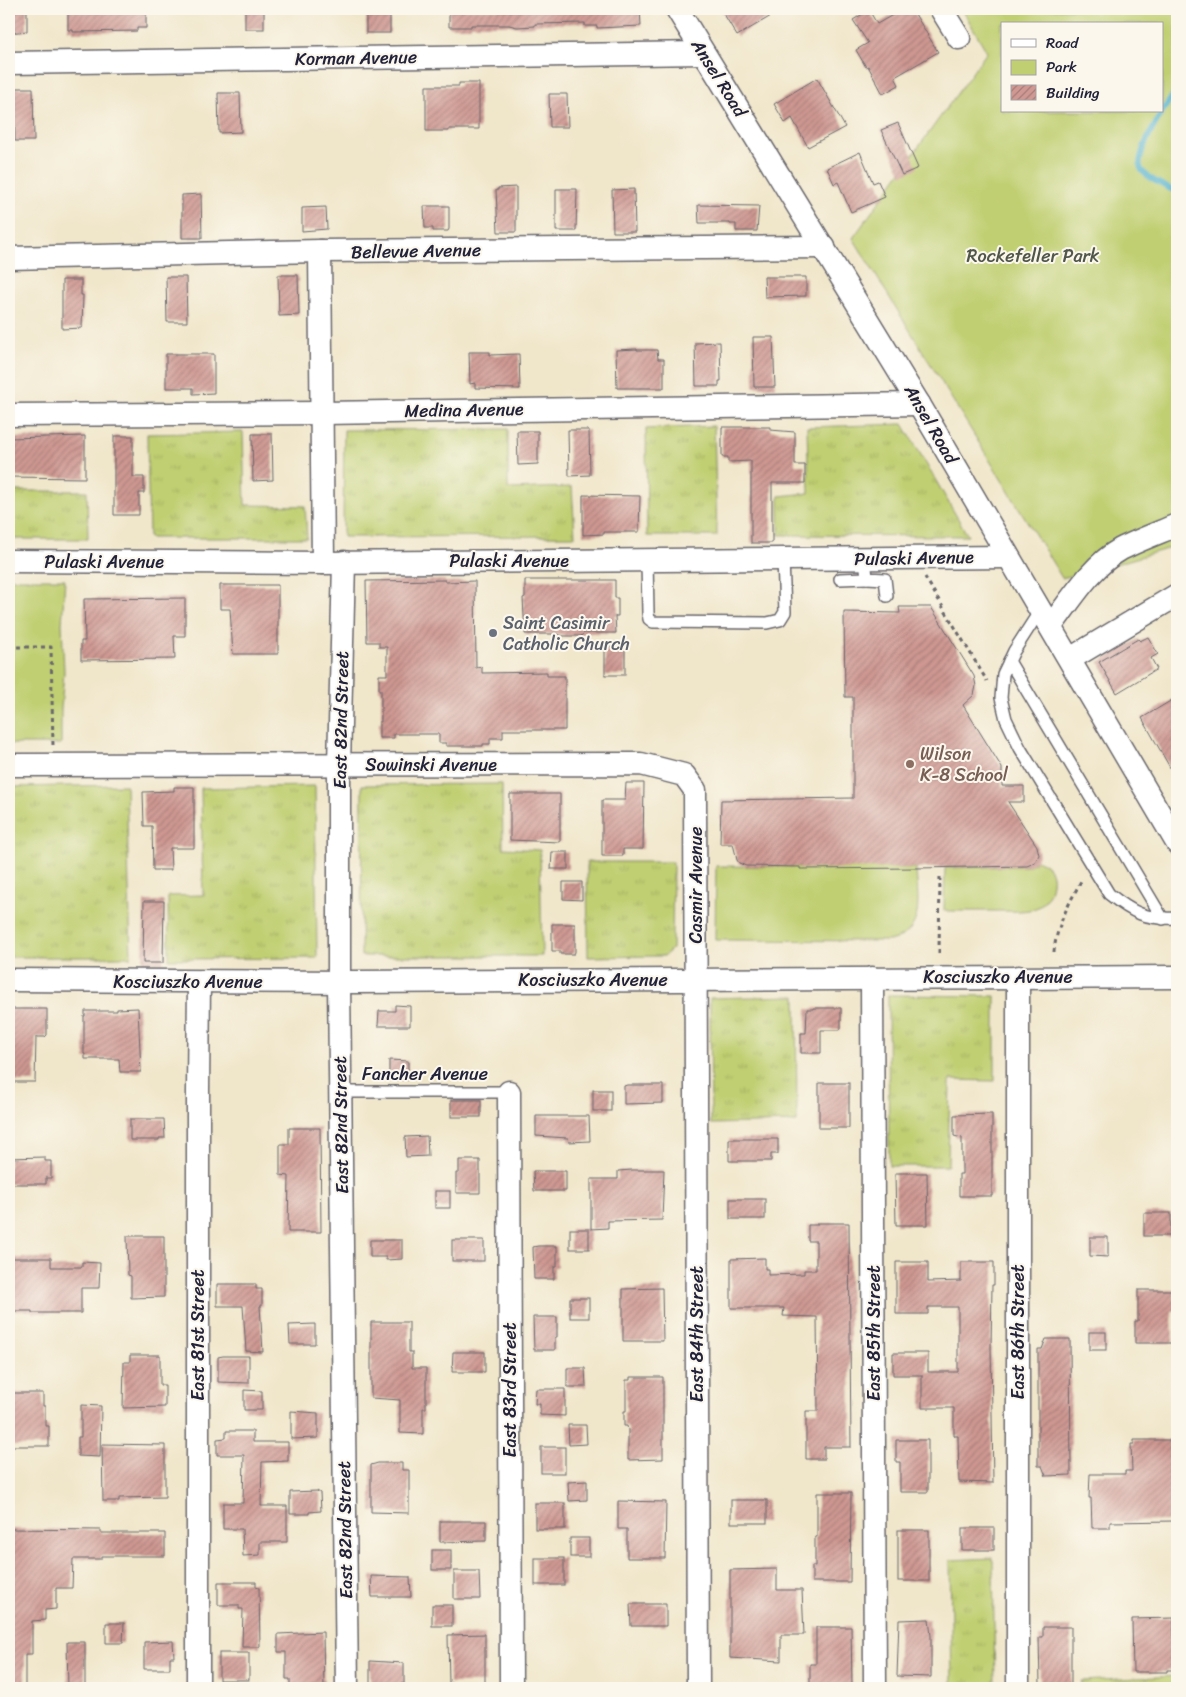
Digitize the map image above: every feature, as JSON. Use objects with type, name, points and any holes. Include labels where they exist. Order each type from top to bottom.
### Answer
[{"type":"street","name":"Ansel Road","points":[[677,9],[919,404],[1177,843]]},
{"type":"street","points":[[941,9],[959,38]]},
{"type":"street","name":"Korman Avenue","points":[[9,64],[703,53]]},
{"type":"street","name":"Bellevue Avenue","points":[[9,258],[320,251],[824,247]]},
{"type":"street","name":"East 82nd Street","points":[[320,251],[323,412],[333,563],[339,765],[339,982],[347,1688]]},
{"type":"street","name":"Medina Avenue","points":[[9,415],[919,404]]},
{"type":"street","points":[[1046,618],[1108,558],[1119,550],[1177,526]]},
{"type":"street","name":"Pulaski Avenue","points":[[9,561],[333,563],[783,559],[866,568],[1008,557]]},
{"type":"street","points":[[1070,659],[1177,595]]},
{"type":"street","name":"Sowinski Avenue","points":[[9,765],[641,764],[684,775],[695,790]]},
{"type":"street","name":"Casmir Avenue","points":[[695,790],[696,980]]},
{"type":"street","name":"East 86th Street","points":[[1018,977],[1018,1688]]},
{"type":"street","name":"Kosciuszko Avenue","points":[[9,980],[339,982],[1177,977]]},
{"type":"street","name":"East 85th Street","points":[[872,978],[875,1688]]},
{"type":"street","name":"East 84th Street","points":[[696,980],[698,1688]]},
{"type":"street","name":"East 81st Street","points":[[198,1688],[199,982]]},
{"type":"street","name":"East 83rd Street","points":[[509,1092],[511,1688]]},
{"type":"lane","points":[[647,560],[648,613],[649,619],[653,622],[767,623],[780,620],[785,612],[783,559]]},
{"type":"lane","points":[[840,579],[866,568],[885,579],[887,596]]},
{"type":"lane","points":[[1046,618],[1014,651],[1004,674],[1001,698],[1006,719],[1020,748],[1109,894],[1129,909],[1146,916],[1163,919],[1177,918]]},
{"type":"lane","points":[[1010,661],[1163,919]]},
{"type":"lane","name":"Fancher Avenue","points":[[341,1092],[509,1092]]},
{"type":"path","points":[[922,572],[989,685]]},
{"type":"path","points":[[9,647],[51,647],[53,749]]},
{"type":"path","points":[[939,953],[940,874]]},
{"type":"path","points":[[1054,952],[1055,937],[1084,875]]},
{"type":"green space","name":"Rockefeller Park","points":[[962,9],[1177,9],[1177,546],[1062,578],[853,238],[987,52]]},
{"type":"green space","points":[[903,424],[968,536],[779,535],[779,496],[809,493],[807,427]]},
{"type":"green space","points":[[714,426],[717,536],[647,536],[646,429]]},
{"type":"green space","points":[[508,429],[508,489],[572,487],[575,536],[343,537],[344,430]]},
{"type":"green space","points":[[243,432],[245,505],[305,506],[307,538],[149,538],[147,434]]},
{"type":"green space","points":[[9,491],[87,491],[88,539],[9,539]]},
{"type":"green space","points":[[9,579],[65,579],[62,624],[64,672],[61,744],[9,744]]},
{"type":"green space","points":[[502,784],[503,848],[540,850],[542,956],[361,956],[362,785]]},
{"type":"green space","points":[[126,785],[131,957],[9,957],[9,787]]},
{"type":"green space","points":[[315,786],[317,958],[169,959],[168,896],[203,895],[201,788]]},
{"type":"green space","points":[[1036,860],[1049,868],[1052,874],[1048,895],[1044,902],[1037,907],[1016,911],[944,911],[945,868],[1027,866]]},
{"type":"green space","points":[[587,862],[673,862],[672,949],[664,956],[588,957]]},
{"type":"green space","points":[[716,866],[916,868],[918,902],[915,922],[901,937],[889,941],[715,940]]},
{"type":"green space","points":[[888,995],[995,996],[995,1081],[950,1080],[948,1166],[889,1166]]},
{"type":"green space","points":[[796,996],[797,1122],[711,1124],[710,998]]},
{"type":"green space","points":[[993,1558],[995,1688],[952,1688],[950,1560]]},
{"type":"green space","points":[[1177,1676],[1177,1688],[1081,1688],[1081,1681]]},
{"type":"building","points":[[9,9],[27,9],[27,31],[9,33]]},
{"type":"building","points":[[68,9],[146,9],[146,28],[137,28],[137,31],[73,32],[73,30],[68,30]]},
{"type":"building","points":[[245,9],[264,9],[264,29],[245,29]]},
{"type":"building","points":[[366,9],[390,9],[390,33],[366,33]]},
{"type":"building","points":[[449,9],[640,9],[641,26],[597,28],[597,26],[585,26],[585,23],[535,24],[535,26],[517,27],[509,25],[471,25],[471,27],[449,27]]},
{"type":"building","points":[[721,9],[783,9],[737,36]]},
{"type":"building","points":[[903,9],[912,9],[938,52],[895,77],[899,85],[883,94],[868,66],[866,67],[856,50],[868,43],[853,20],[869,10],[877,24]]},
{"type":"building","points":[[817,78],[845,127],[808,147],[792,118],[785,123],[774,104]]},
{"type":"building","points":[[459,83],[479,83],[479,129],[426,131],[426,86],[459,86]]},
{"type":"building","points":[[14,88],[33,88],[34,141],[15,141]]},
{"type":"building","points":[[218,93],[240,93],[241,132],[219,133]]},
{"type":"building","points":[[549,94],[567,94],[568,127],[550,127]]},
{"type":"building","points":[[898,123],[918,168],[902,175],[881,130]]},
{"type":"building","points":[[860,152],[873,183],[878,181],[885,197],[851,212],[838,182],[834,184],[827,168]]},
{"type":"building","points":[[516,187],[516,232],[498,232],[496,190],[498,188]]},
{"type":"building","points":[[556,189],[577,189],[576,231],[556,231]]},
{"type":"building","points":[[634,189],[635,232],[613,232],[612,190]]},
{"type":"building","points":[[201,194],[202,238],[182,238],[182,195]]},
{"type":"building","points":[[698,205],[759,206],[757,231],[736,231],[736,224],[730,223],[699,223]]},
{"type":"building","points":[[424,206],[449,206],[448,231],[433,231],[433,228],[425,228]]},
{"type":"building","points":[[326,207],[327,229],[302,231],[302,208]]},
{"type":"building","points":[[278,275],[298,275],[299,315],[279,316]]},
{"type":"building","points":[[166,277],[186,277],[187,322],[167,322]]},
{"type":"building","points":[[764,277],[806,277],[806,296],[765,297]]},
{"type":"building","points":[[62,280],[81,280],[81,295],[83,295],[82,328],[62,329]]},
{"type":"building","points":[[753,337],[773,337],[775,387],[754,387]]},
{"type":"building","points":[[720,342],[721,381],[719,381],[719,386],[696,386],[695,343]]},
{"type":"building","points":[[616,350],[657,350],[658,359],[664,359],[664,388],[617,388]]},
{"type":"building","points":[[469,352],[490,352],[490,355],[519,354],[520,389],[475,388],[475,383],[470,384]]},
{"type":"building","points":[[166,354],[214,354],[214,393],[193,394],[193,388],[166,388]]},
{"type":"building","points":[[722,427],[770,427],[770,430],[795,432],[795,465],[805,465],[805,483],[772,483],[772,543],[751,543],[751,461],[728,462],[728,457],[722,457]]},
{"type":"building","points":[[568,430],[589,430],[590,475],[569,476]]},
{"type":"building","points":[[517,431],[538,431],[538,464],[518,465]]},
{"type":"building","points":[[252,434],[272,434],[273,480],[253,481]]},
{"type":"building","points":[[85,436],[85,478],[9,477],[9,438]]},
{"type":"building","points":[[114,436],[133,436],[133,477],[144,477],[144,493],[139,493],[139,515],[114,515]]},
{"type":"building","points":[[583,495],[640,496],[639,532],[604,532],[604,534],[583,535]]},
{"type":"building","points":[[445,580],[445,582],[475,581],[476,668],[482,667],[482,673],[547,672],[547,676],[565,676],[565,730],[503,730],[503,738],[490,738],[490,744],[483,744],[483,746],[446,746],[446,743],[439,743],[439,734],[394,734],[394,738],[379,738],[381,690],[379,690],[379,675],[387,675],[387,647],[379,647],[379,642],[367,642],[366,581]]},
{"type":"building","points":[[525,580],[615,580],[615,598],[618,598],[618,616],[615,616],[616,633],[584,633],[581,636],[525,634],[523,598],[525,597]]},
{"type":"building","points":[[220,585],[278,585],[278,654],[233,654],[230,609],[220,609]]},
{"type":"building","points":[[185,598],[185,636],[174,636],[175,659],[81,660],[81,641],[85,641],[84,599]]},
{"type":"building","points":[[899,607],[931,607],[974,676],[976,686],[974,695],[963,705],[1002,768],[1002,786],[1024,786],[1024,802],[1008,802],[1037,846],[1039,855],[1036,860],[1027,866],[916,868],[800,869],[800,867],[746,866],[739,863],[733,844],[720,844],[721,800],[853,798],[853,697],[845,697],[844,612],[900,613]]},
{"type":"building","points":[[1148,637],[1158,654],[1151,658],[1157,669],[1117,693],[1099,662],[1138,639],[1140,641]]},
{"type":"building","points":[[605,647],[625,647],[625,675],[605,675]]},
{"type":"building","points":[[1177,697],[1177,780],[1142,718]]},
{"type":"building","points":[[626,783],[644,783],[643,849],[623,849],[623,856],[602,856],[602,800],[625,800]]},
{"type":"building","points":[[174,787],[194,787],[194,848],[170,848],[171,870],[153,870],[152,826],[144,826],[143,792],[174,791]]},
{"type":"building","points":[[510,794],[560,794],[560,842],[510,840]]},
{"type":"building","points":[[552,852],[568,852],[568,869],[551,869]]},
{"type":"building","points":[[563,882],[582,882],[582,900],[563,899]]},
{"type":"building","points":[[144,901],[164,901],[163,963],[143,963]]},
{"type":"building","points":[[552,924],[575,924],[574,954],[560,954],[560,951],[552,951]]},
{"type":"building","points":[[395,1005],[410,1006],[410,1026],[378,1026],[379,1011],[395,1011]]},
{"type":"building","points":[[138,1008],[141,1072],[120,1072],[119,1059],[85,1059],[85,1011],[117,1011],[117,1009]]},
{"type":"building","points":[[841,1008],[841,1028],[840,1030],[821,1030],[821,1053],[801,1053],[801,1033],[806,1033],[807,1009]]},
{"type":"building","points":[[9,1009],[47,1009],[47,1035],[45,1037],[36,1037],[35,1082],[9,1082]]},
{"type":"building","points":[[389,1060],[408,1061],[408,1080],[389,1080]]},
{"type":"building","points":[[819,1083],[849,1083],[849,1128],[819,1128]]},
{"type":"building","points":[[663,1085],[663,1103],[624,1104],[624,1086]]},
{"type":"building","points":[[593,1090],[611,1090],[611,1111],[593,1111]]},
{"type":"building","points":[[451,1100],[481,1100],[481,1117],[451,1117]]},
{"type":"building","points":[[992,1114],[992,1196],[959,1196],[959,1174],[962,1174],[962,1138],[954,1136],[954,1115]]},
{"type":"building","points":[[536,1116],[589,1116],[590,1141],[569,1142],[568,1138],[536,1136]]},
{"type":"building","points":[[130,1119],[164,1119],[165,1138],[159,1138],[159,1140],[130,1140]]},
{"type":"building","points":[[289,1128],[320,1128],[321,1232],[288,1232],[289,1176],[280,1175],[280,1144],[289,1144]]},
{"type":"building","points":[[427,1136],[428,1156],[406,1157],[405,1137]]},
{"type":"building","points":[[729,1139],[778,1139],[778,1154],[771,1154],[771,1161],[729,1161]]},
{"type":"building","points":[[45,1157],[45,1161],[51,1161],[51,1178],[46,1178],[46,1184],[9,1184],[9,1158]]},
{"type":"building","points":[[459,1160],[480,1160],[480,1193],[456,1193],[456,1173],[459,1173]]},
{"type":"building","points":[[664,1170],[662,1220],[608,1221],[608,1228],[591,1229],[591,1179],[618,1179],[618,1171]]},
{"type":"building","points":[[533,1171],[566,1171],[566,1191],[534,1191]]},
{"type":"building","points":[[895,1173],[927,1173],[928,1225],[896,1225]]},
{"type":"building","points":[[435,1191],[450,1191],[450,1208],[435,1208]]},
{"type":"building","points":[[730,1199],[765,1199],[765,1219],[730,1219]]},
{"type":"building","points":[[1144,1213],[1171,1213],[1171,1236],[1144,1236]]},
{"type":"building","points":[[817,1223],[849,1223],[851,1447],[824,1447],[824,1459],[806,1459],[806,1411],[818,1411],[817,1317],[783,1316],[784,1308],[731,1308],[731,1259],[765,1258],[765,1269],[768,1269],[768,1275],[804,1274],[804,1270],[816,1270],[816,1241],[808,1241],[808,1225],[817,1225]]},
{"type":"building","points":[[570,1229],[589,1229],[589,1249],[570,1249]]},
{"type":"building","points":[[127,1236],[164,1236],[164,1297],[131,1298],[131,1276],[128,1275]]},
{"type":"building","points":[[1090,1237],[1108,1237],[1108,1257],[1090,1256]]},
{"type":"building","points":[[370,1240],[402,1240],[402,1259],[386,1260],[386,1257],[370,1257]]},
{"type":"building","points":[[452,1240],[484,1240],[484,1261],[452,1261]]},
{"type":"building","points":[[557,1246],[557,1267],[554,1267],[554,1279],[534,1279],[533,1247]]},
{"type":"building","points":[[9,1258],[51,1258],[51,1267],[82,1267],[82,1262],[100,1263],[99,1288],[81,1288],[81,1313],[9,1311]]},
{"type":"building","points":[[896,1262],[928,1262],[928,1282],[961,1281],[961,1262],[994,1262],[991,1347],[993,1483],[959,1482],[958,1436],[954,1436],[954,1408],[922,1408],[922,1375],[893,1375],[893,1353],[928,1353],[928,1372],[958,1372],[958,1307],[928,1307],[928,1314],[896,1314]]},
{"type":"building","points":[[217,1284],[256,1284],[256,1289],[262,1289],[262,1306],[260,1306],[263,1352],[246,1351],[243,1306],[217,1306]]},
{"type":"building","points":[[662,1288],[663,1341],[623,1341],[623,1289]]},
{"type":"building","points":[[1138,1290],[1175,1290],[1175,1311],[1172,1311],[1173,1343],[1135,1343],[1135,1321],[1138,1321]]},
{"type":"building","points":[[570,1298],[589,1298],[589,1318],[570,1318]]},
{"type":"building","points":[[533,1317],[557,1317],[555,1350],[534,1350]]},
{"type":"building","points":[[371,1322],[409,1322],[409,1352],[412,1352],[412,1368],[426,1368],[426,1408],[423,1408],[423,1434],[400,1433],[400,1400],[371,1398]]},
{"type":"building","points":[[315,1324],[315,1344],[290,1344],[289,1325]]},
{"type":"building","points":[[1089,1332],[1106,1332],[1106,1350],[1089,1350]]},
{"type":"building","points":[[1046,1339],[1070,1339],[1071,1475],[1046,1476],[1042,1466],[1038,1466],[1038,1349],[1042,1349]]},
{"type":"building","points":[[453,1352],[485,1352],[485,1372],[452,1372]]},
{"type":"building","points":[[130,1355],[160,1355],[160,1385],[165,1385],[165,1407],[123,1408],[124,1362],[130,1362]]},
{"type":"building","points":[[249,1356],[249,1383],[218,1382],[218,1357]]},
{"type":"building","points":[[567,1368],[585,1368],[586,1387],[567,1387]]},
{"type":"building","points":[[630,1377],[663,1377],[663,1459],[628,1460],[628,1430],[627,1426],[624,1426],[624,1411],[626,1411],[626,1380],[630,1380]]},
{"type":"building","points":[[536,1389],[565,1389],[565,1416],[540,1415],[540,1404],[535,1404]]},
{"type":"building","points":[[244,1390],[262,1391],[262,1410],[244,1410]]},
{"type":"building","points":[[9,1393],[43,1393],[45,1426],[49,1426],[49,1446],[9,1446]]},
{"type":"building","points":[[81,1405],[101,1406],[100,1457],[78,1456],[78,1437],[81,1437]]},
{"type":"building","points":[[291,1411],[318,1413],[318,1438],[291,1439]]},
{"type":"building","points":[[568,1425],[586,1425],[587,1444],[569,1445]]},
{"type":"building","points":[[226,1431],[253,1431],[253,1442],[288,1442],[288,1461],[262,1462],[261,1506],[287,1506],[287,1542],[260,1542],[260,1555],[243,1556],[242,1529],[223,1529],[223,1503],[243,1503],[244,1455],[217,1455],[217,1439],[226,1438]]},
{"type":"building","points":[[896,1440],[928,1440],[928,1492],[900,1492],[900,1462],[896,1462]]},
{"type":"building","points":[[1134,1440],[1172,1440],[1174,1521],[1110,1522],[1110,1528],[1092,1528],[1091,1498],[1089,1498],[1090,1474],[1125,1474],[1125,1471],[1132,1471],[1131,1444],[1134,1444]]},
{"type":"building","points":[[102,1444],[165,1445],[165,1497],[119,1498],[119,1501],[103,1501]]},
{"type":"building","points":[[541,1447],[565,1447],[565,1473],[541,1473]]},
{"type":"building","points":[[378,1463],[402,1463],[402,1470],[409,1470],[409,1513],[371,1512],[371,1465]]},
{"type":"building","points":[[587,1481],[587,1500],[569,1501],[568,1482]]},
{"type":"building","points":[[317,1491],[320,1493],[321,1511],[309,1512],[309,1514],[290,1514],[290,1492]]},
{"type":"building","points":[[817,1493],[851,1493],[850,1582],[812,1582],[812,1566],[815,1566],[815,1537],[817,1537]]},
{"type":"building","points":[[731,1500],[767,1500],[767,1523],[731,1523]]},
{"type":"building","points":[[618,1501],[666,1502],[665,1558],[627,1558],[627,1529],[618,1529]]},
{"type":"building","points":[[535,1503],[565,1503],[565,1529],[535,1529]]},
{"type":"building","points":[[440,1521],[486,1521],[486,1541],[440,1542]]},
{"type":"building","points":[[962,1528],[994,1528],[994,1550],[962,1550]]},
{"type":"building","points":[[9,1529],[101,1530],[101,1533],[165,1533],[165,1556],[101,1556],[101,1559],[73,1559],[72,1588],[56,1588],[56,1609],[45,1610],[45,1620],[32,1621],[32,1654],[25,1654],[25,1688],[9,1688]]},
{"type":"building","points":[[898,1530],[929,1530],[929,1581],[898,1581]]},
{"type":"building","points":[[570,1538],[589,1538],[589,1557],[570,1557]]},
{"type":"building","points":[[432,1550],[451,1550],[451,1570],[432,1570]]},
{"type":"building","points":[[535,1558],[564,1558],[564,1585],[535,1585]]},
{"type":"building","points":[[777,1569],[777,1590],[802,1590],[804,1635],[781,1635],[781,1661],[730,1658],[730,1570]]},
{"type":"building","points":[[454,1571],[479,1571],[480,1599],[454,1599]]},
{"type":"building","points":[[371,1576],[410,1577],[411,1597],[372,1597]]},
{"type":"building","points":[[218,1582],[256,1582],[256,1587],[259,1588],[260,1647],[242,1647],[243,1609],[239,1609],[239,1605],[218,1605]]},
{"type":"building","points":[[630,1604],[666,1604],[666,1626],[631,1626]]},
{"type":"building","points":[[432,1605],[452,1605],[452,1626],[432,1626]]},
{"type":"building","points":[[1174,1618],[1174,1670],[1167,1670],[1167,1672],[1133,1672],[1132,1619]]},
{"type":"building","points":[[929,1619],[931,1677],[897,1676],[899,1620]]},
{"type":"building","points":[[106,1623],[124,1623],[123,1643],[106,1643]]},
{"type":"building","points":[[816,1627],[851,1627],[852,1686],[810,1686],[810,1664],[816,1664]]},
{"type":"building","points":[[1043,1627],[1071,1627],[1071,1688],[1044,1688],[1044,1685],[1040,1685],[1039,1637],[1043,1637]]},
{"type":"building","points":[[323,1632],[324,1688],[290,1688],[290,1679],[286,1679],[286,1652],[278,1652],[278,1634]]},
{"type":"building","points":[[485,1634],[485,1683],[449,1683],[448,1635]]},
{"type":"building","points":[[173,1641],[174,1657],[170,1657],[170,1669],[144,1669],[144,1642]]},
{"type":"building","points":[[67,1642],[85,1642],[85,1688],[68,1688]]},
{"type":"building","points":[[219,1653],[249,1653],[249,1680],[219,1680]]},
{"type":"building","points":[[370,1661],[404,1663],[404,1684],[370,1684]]},
{"type":"waterway","points":[[1164,109],[1177,88]]},
{"type":"waterway","points":[[1162,112],[1142,152],[1141,169],[1157,182],[1177,192]]},
{"type":"place","name":"Saint Casimir Catholic Church","points":[[493,633]]},
{"type":"place","name":"Wilson K-8 School","points":[[910,764]]}]
